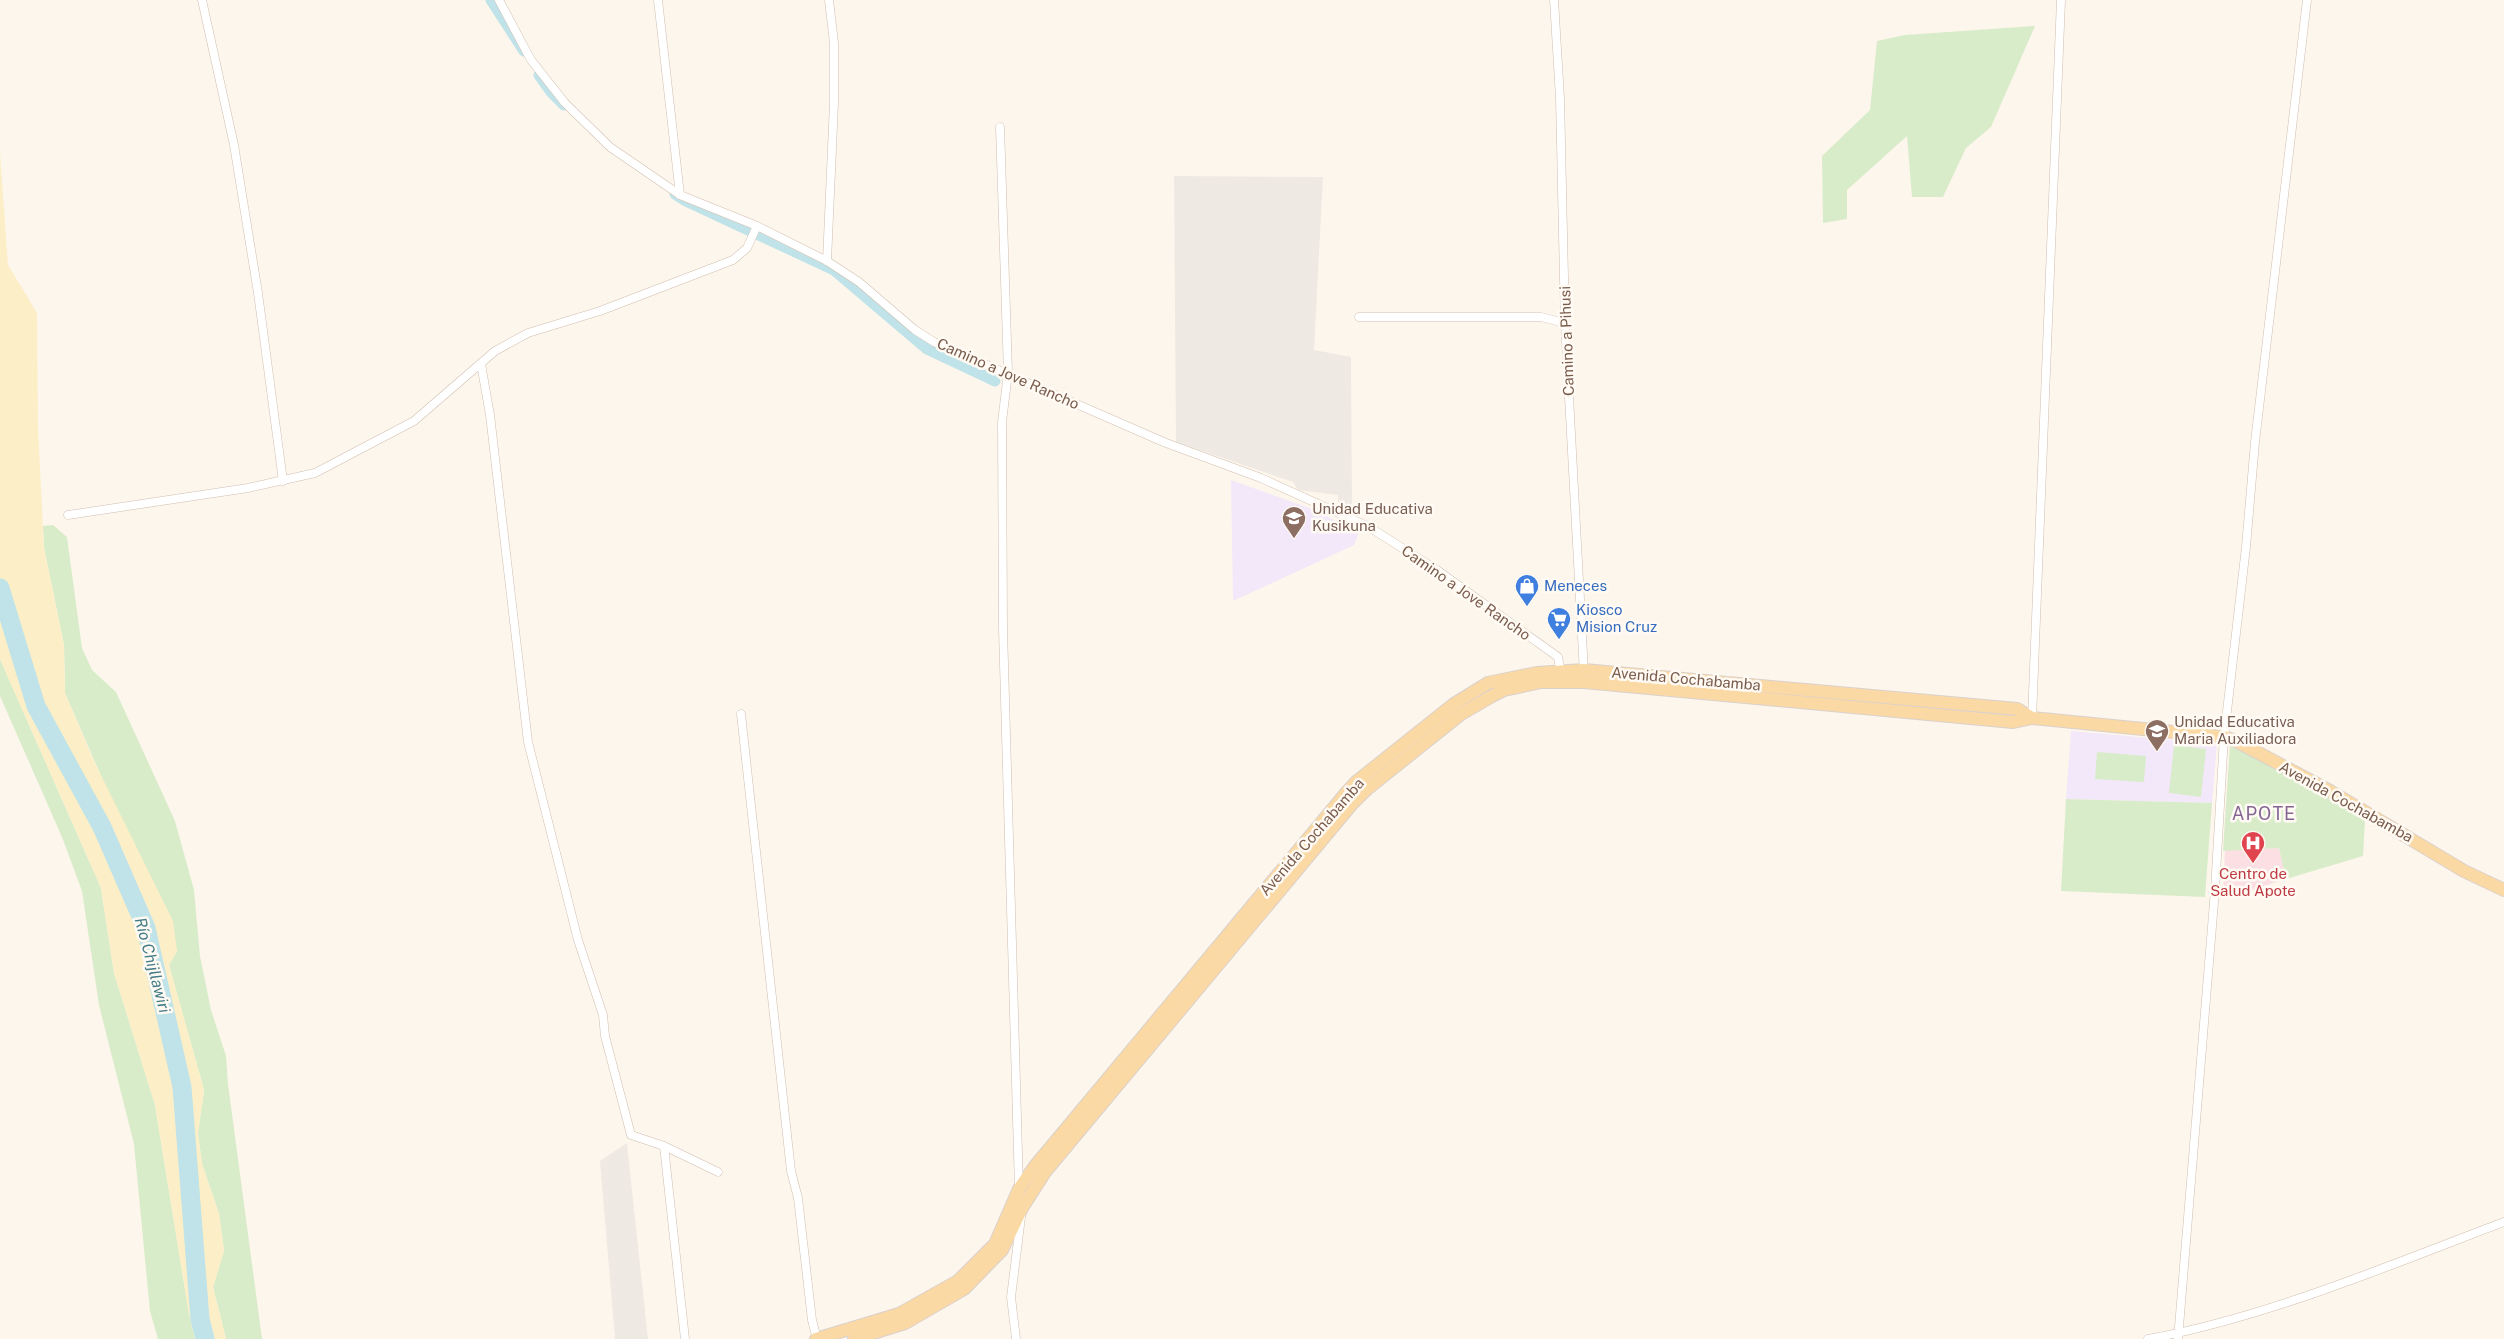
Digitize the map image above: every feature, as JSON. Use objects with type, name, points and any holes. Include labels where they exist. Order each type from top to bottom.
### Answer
[{"type":"main road","name":"Avenida Cochabamba","points":[[854,1339],[905,1323],[964,1288],[1002,1250],[1022,1208],[1045,1172],[1357,799],[1461,714],[1504,690],[1561,676]]},
{"type":"main road","name":"Avenida Cochabamba","points":[[817,1339],[899,1314],[958,1281],[995,1244],[1019,1189],[1042,1158],[1356,782],[1454,704],[1480,688],[1507,678],[1584,676],[1920,707],[2017,709],[2032,718],[2224,737],[2236,741],[2330,791],[2464,871],[2504,890]]},
{"type":"street","points":[[202,0],[234,145],[258,293],[283,481]]},
{"type":"street","name":"Camino a Jove Rancho","points":[[500,0],[531,60],[565,103],[610,147],[680,195],[757,226],[827,261],[859,282],[915,330],[934,342],[1166,444],[1261,478],[1369,527],[1437,570],[1558,656],[1561,676]]},
{"type":"street","points":[[658,0],[680,195]]},
{"type":"street","points":[[827,261],[834,103],[834,43],[829,0]]},
{"type":"street","name":"Camino a Pihusi","points":[[1554,0],[1561,107],[1565,323],[1584,676]]},
{"type":"street","points":[[2032,718],[2062,0]]},
{"type":"street","points":[[2178,1336],[2215,890],[2224,737],[2246,547],[2254,442],[2307,0]]},
{"type":"street","points":[[1000,127],[1008,373],[1002,422],[1003,629],[1019,1189],[1022,1208],[1011,1297],[1016,1339]]},
{"type":"street","points":[[68,515],[283,481],[314,473],[414,420],[496,351],[528,333],[600,311],[732,260],[747,248],[757,226]]},
{"type":"street","points":[[1358,317],[1541,317],[1565,323]]},
{"type":"street","points":[[481,364],[490,415],[528,742],[578,940],[603,1015],[605,1036],[630,1135],[664,1146],[718,1172]]},
{"type":"street","points":[[741,714],[791,1170],[798,1198],[812,1320],[817,1339]]},
{"type":"street","points":[[664,1146],[685,1339]]},
{"type":"street","points":[[2148,1339],[2178,1336],[2333,1287],[2504,1222]]},
{"type":"shaded area","points":[[1174,176],[1323,177],[1314,350],[1351,357],[1352,509],[1338,509],[1338,495],[1298,490],[1293,482],[1176,442]]},
{"type":"shaded area","name":"Unidad Educativa Kusikuna","points":[[1231,480],[1312,509],[1359,533],[1354,545],[1233,601]]},
{"type":"shaded area","points":[[2071,731],[2217,744],[2212,803],[2066,799]]},
{"type":"shaded area","name":"Centro de Salud Apote","points":[[2279,848],[2286,879],[2223,899],[2225,850]]},
{"type":"shaded area","points":[[627,1143],[648,1339],[615,1339],[600,1161]]},
{"type":"green space","points":[[2035,26],[1991,127],[1966,148],[1943,197],[1912,197],[1907,136],[1847,190],[1847,219],[1823,223],[1822,156],[1870,110],[1877,41],[1905,35]]},
{"type":"green space","points":[[53,525],[67,537],[82,648],[92,670],[116,692],[175,821],[194,890],[200,956],[211,1010],[226,1056],[228,1084],[262,1339],[226,1339],[213,1287],[224,1251],[219,1214],[202,1164],[198,1133],[204,1090],[169,965],[177,951],[65,693],[64,645],[44,548],[43,526]]},
{"type":"green space","points":[[0,659],[101,888],[114,973],[155,1105],[189,1314],[195,1339],[158,1339],[150,1311],[134,1144],[99,1005],[82,891],[62,837],[0,696]]},
{"type":"green space","points":[[2230,744],[2249,752],[2365,819],[2363,856],[2286,879],[2279,848],[2223,851]]},
{"type":"green space","points":[[2174,745],[2206,749],[2201,797],[2169,793]]},
{"type":"green space","points":[[2097,752],[2146,756],[2144,782],[2095,779]]},
{"type":"green space","points":[[2066,799],[2212,803],[2205,897],[2061,891]]},
{"type":"sand","points":[[0,152],[8,265],[37,313],[38,427],[44,548],[64,645],[65,693],[93,759],[173,921],[177,951],[169,965],[204,1090],[198,1133],[202,1164],[219,1214],[224,1251],[213,1287],[226,1339],[195,1339],[189,1314],[155,1105],[114,973],[101,888],[0,659]]},
{"type":"waterway","points":[[491,0],[524,51]]},
{"type":"waterway","points":[[539,75],[551,92],[564,105]]},
{"type":"waterway","points":[[675,194],[686,201],[834,270],[927,349],[995,381]]},
{"type":"waterway","name":"Río Chijllawiri","points":[[0,588],[36,706],[102,827],[146,928],[182,1087],[200,1319],[205,1339]]},
{"type":"place","name":"Unidad Educativa Kusikuna","points":[[1294,539]]},
{"type":"place","name":"Meneces","points":[[1527,607]]},
{"type":"place","name":"Kiosco Mision Cruz","points":[[1559,640]]},
{"type":"place","name":"Unidad Educativa Maria Auxiliadora","points":[[2157,752]]},
{"type":"place","name":"Centro de Salud Apote","points":[[2253,864]]},
{"type":"district","name":"APOTE","points":[[2264,814]]}]
